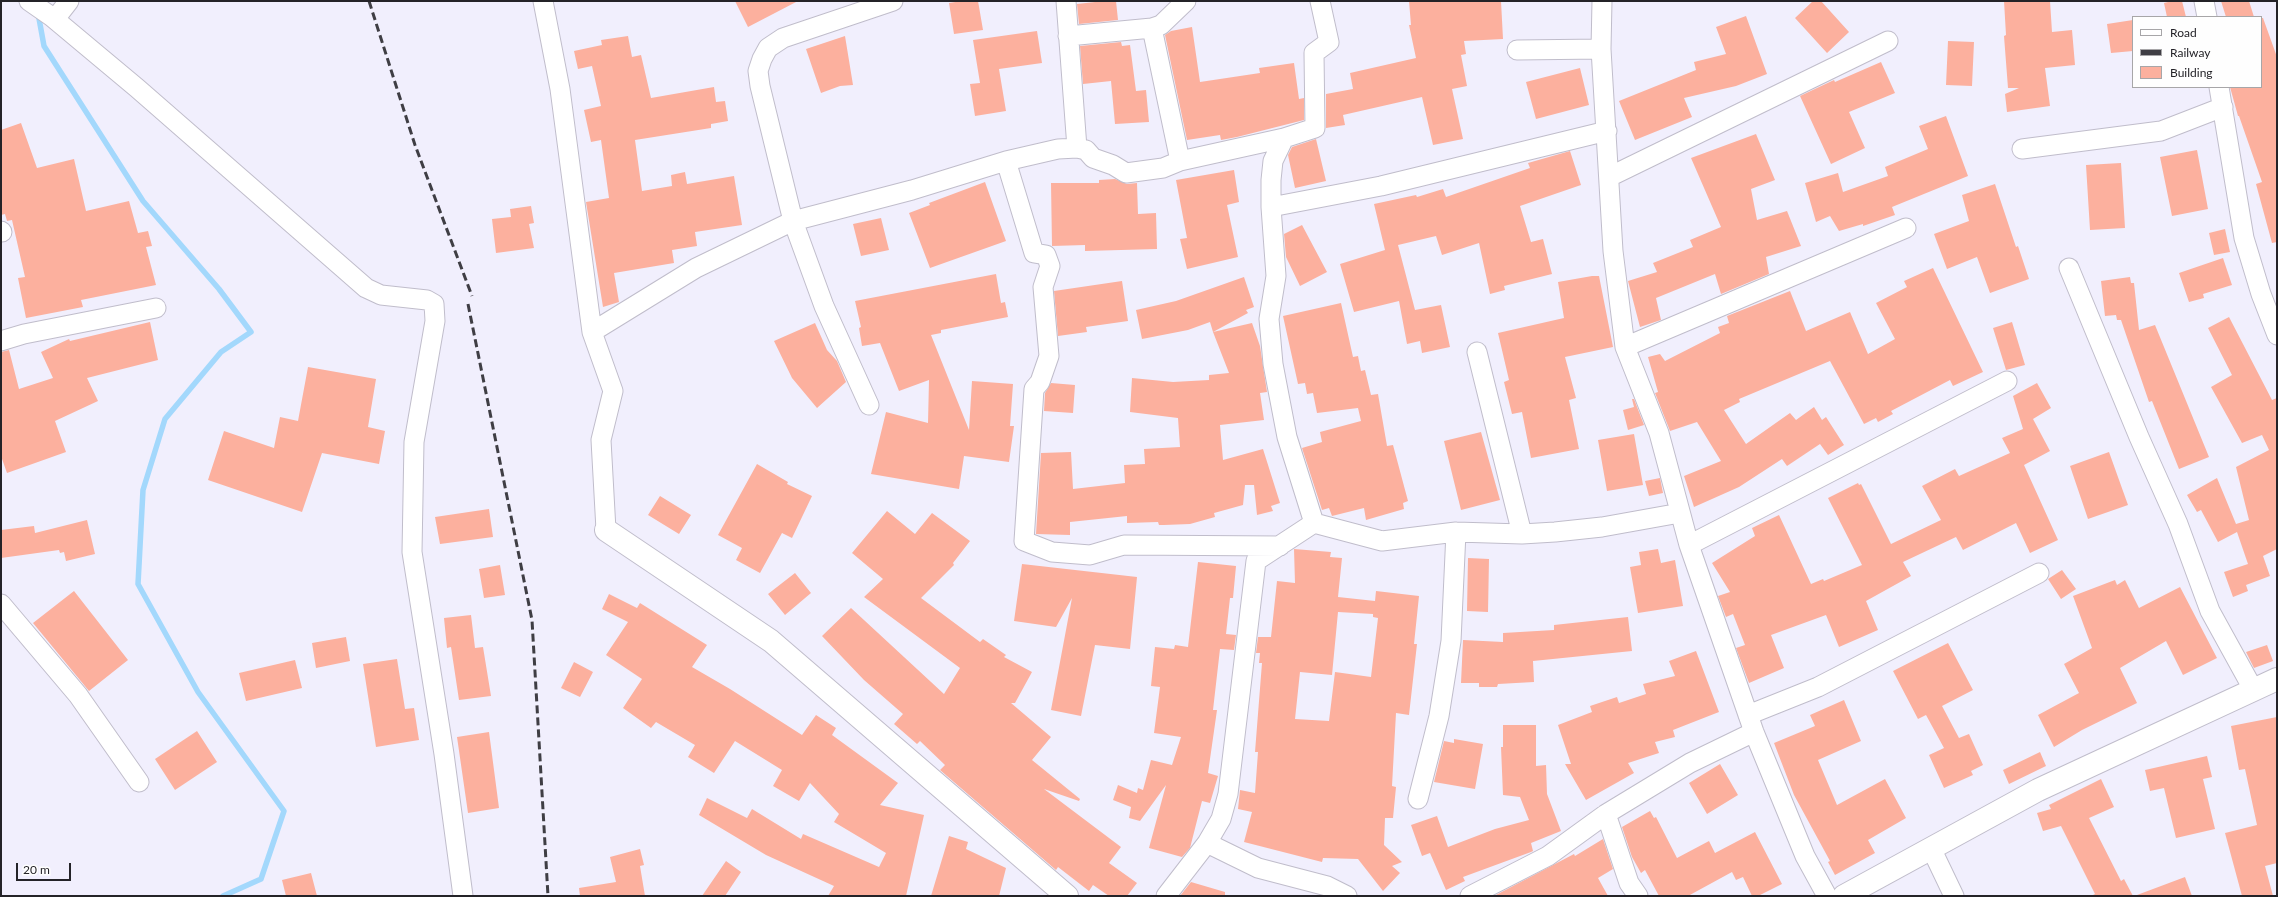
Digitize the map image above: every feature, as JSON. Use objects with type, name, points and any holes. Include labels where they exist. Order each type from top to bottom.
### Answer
[{"type":"street","points":[[29,1],[53,18],[137,88],[366,288],[381,295],[427,300],[434,304],[435,321],[414,442],[412,552],[444,754],[463,896]]},
{"type":"street","points":[[53,18],[69,1]]},
{"type":"street","points":[[543,1],[560,89],[592,332],[613,391],[601,440],[606,530],[771,641],[1067,896]]},
{"type":"street","points":[[869,405],[824,306],[793,220],[760,86],[758,71],[768,48],[783,38],[894,1]]},
{"type":"street","points":[[1066,1],[1077,148]]},
{"type":"street","points":[[1068,36],[1152,28],[1161,25],[1186,1]]},
{"type":"street","points":[[592,332],[696,268],[793,220],[912,190],[1006,161],[1058,149],[1077,148],[1086,150],[1093,158],[1112,165],[1126,173],[1163,168],[1180,161],[1284,138],[1315,128],[1314,54],[1330,42],[1320,1]]},
{"type":"street","points":[[1602,1],[1601,49],[1613,251],[1626,347],[1659,432],[1689,545],[1751,724],[1806,856],[1827,896]]},
{"type":"street","points":[[2204,1],[2207,16]]},
{"type":"street","points":[[1152,28],[1180,161]]},
{"type":"street","points":[[1609,178],[1888,41]]},
{"type":"street","points":[[1517,50],[1601,49]]},
{"type":"street","points":[[2219,88],[2244,238],[2277,334]]},
{"type":"street","points":[[2022,149],[2161,130],[2222,107]]},
{"type":"street","points":[[1271,207],[1381,186],[1607,131]]},
{"type":"street","points":[[1284,138],[1273,161],[1271,180],[1271,207],[1276,276],[1269,319],[1273,364],[1287,437],[1314,523]]},
{"type":"street","points":[[1253,145],[1273,161]]},
{"type":"street","points":[[1006,161],[1034,253],[1046,255],[1050,266],[1043,287],[1049,356],[1040,382],[1034,389],[1024,541],[1052,552],[1090,554],[1124,545],[1280,546]]},
{"type":"street","points":[[1626,347],[1906,228]]},
{"type":"street","points":[[2069,268],[2139,437],[2178,524],[2210,611],[2253,689]]},
{"type":"street","points":[[1,341],[24,334],[156,308]]},
{"type":"street","points":[[1477,352],[1522,534]]},
{"type":"street","points":[[1689,545],[2006,381]]},
{"type":"street","points":[[1166,896],[1207,843],[1221,818],[1228,794],[1256,561],[1314,523],[1382,541],[1456,532],[1522,534],[1602,527],[1680,513]]},
{"type":"street","points":[[1418,799],[1439,716],[1450,641],[1456,532]]},
{"type":"street","points":[[1470,896],[1548,856],[1606,814],[1751,724],[1818,687],[2039,573]]},
{"type":"street","points":[[1,604],[78,695],[139,782]]},
{"type":"street","points":[[1844,896],[2038,790],[2253,689],[2277,680]]},
{"type":"street","points":[[1606,814],[1629,883],[1638,896]]},
{"type":"street","points":[[1207,843],[1258,868],[1327,886],[1347,896]]},
{"type":"street","points":[[1931,848],[1954,896]]},
{"type":"building","points":[[735,1],[798,1],[748,27]]},
{"type":"building","points":[[978,1],[983,30],[954,34],[949,3]]},
{"type":"building","points":[[1116,1],[1118,20],[1079,24],[1077,4]]},
{"type":"building","points":[[1409,1],[1501,1],[1503,39],[1464,41],[1466,54],[1461,55],[1467,86],[1452,89],[1463,139],[1433,145],[1422,97],[1343,115],[1345,125],[1326,128],[1326,94],[1353,89],[1350,73],[1416,58],[1409,25],[1411,25]]},
{"type":"building","points":[[1813,1],[1821,1],[1849,32],[1827,53],[1795,18]]},
{"type":"building","points":[[2004,1],[2050,1],[2052,32],[2072,30],[2075,65],[2045,68],[2050,106],[2007,112],[2005,94],[2019,88],[2008,88],[2004,36],[2006,35]]},
{"type":"building","points":[[2182,1],[2186,16],[2167,16],[2164,3]]},
{"type":"building","points":[[2221,1],[2249,1],[2254,16],[2226,16]]},
{"type":"building","points":[[1746,16],[1767,74],[1736,86],[1684,98],[1692,117],[1635,140],[1619,101],[1696,70],[1694,62],[1726,54],[1716,27]]},
{"type":"building","points":[[2263,18],[2277,57],[2277,242],[2272,243],[2256,184],[2262,182],[2238,116],[2230,88],[2262,88]]},
{"type":"building","points":[[2132,20],[2132,51],[2111,53],[2107,24]]},
{"type":"building","points":[[1192,27],[1200,82],[1260,73],[1259,68],[1294,63],[1299,99],[1304,98],[1304,120],[1221,140],[1220,135],[1187,140],[1165,35],[1171,31]]},
{"type":"building","points":[[1037,31],[1042,63],[999,69],[1006,111],[975,116],[970,84],[980,83],[973,40]]},
{"type":"building","points":[[628,36],[632,57],[641,55],[651,98],[714,87],[716,102],[725,101],[728,121],[711,124],[711,128],[635,140],[642,191],[672,186],[671,175],[685,172],[687,184],[734,176],[742,225],[695,232],[697,246],[672,250],[674,263],[614,273],[619,302],[603,307],[586,202],[609,198],[601,140],[591,142],[584,110],[601,106],[592,66],[578,69],[574,51],[602,45],[601,40]]},
{"type":"building","points":[[845,36],[853,85],[840,86],[821,93],[806,49]]},
{"type":"building","points":[[1948,41],[1974,42],[1972,86],[1946,85]]},
{"type":"building","points":[[1121,42],[1122,46],[1130,45],[1136,91],[1146,90],[1149,122],[1115,124],[1111,81],[1083,84],[1080,46]]},
{"type":"building","points":[[1881,62],[1895,93],[1849,112],[1865,148],[1831,164],[1800,96],[1834,80],[1835,82]]},
{"type":"building","points":[[1580,68],[1589,105],[1536,119],[1526,82]]},
{"type":"building","points":[[1946,116],[1968,176],[1892,207],[1895,215],[1863,226],[1863,224],[1839,231],[1830,216],[1816,222],[1805,183],[1838,173],[1843,192],[1888,176],[1885,167],[1928,149],[1919,126]]},
{"type":"building","points":[[21,123],[37,168],[74,159],[86,211],[129,201],[138,233],[148,231],[152,246],[146,247],[156,285],[81,300],[83,307],[26,318],[18,278],[25,277],[12,220],[7,221],[5,214],[1,215],[1,130]]},
{"type":"building","points":[[1756,134],[1775,180],[1751,189],[1757,220],[1787,211],[1801,246],[1766,257],[1769,274],[1721,294],[1715,274],[1656,298],[1661,320],[1640,327],[1628,281],[1657,272],[1653,263],[1693,247],[1690,240],[1721,227],[1691,158]]},
{"type":"building","points":[[1316,139],[1326,181],[1295,188],[1288,155],[1292,147]]},
{"type":"building","points":[[2197,150],[2208,209],[2172,216],[2160,157]]},
{"type":"building","points":[[1570,151],[1581,185],[1520,206],[1531,242],[1543,239],[1552,274],[1504,286],[1505,290],[1490,294],[1479,243],[1442,255],[1436,236],[1398,245],[1415,310],[1441,305],[1450,347],[1422,353],[1420,341],[1407,344],[1399,301],[1354,312],[1340,264],[1385,250],[1374,204],[1416,195],[1417,197],[1443,189],[1446,197],[1530,168],[1528,163]]},
{"type":"building","points":[[2121,163],[2125,228],[2090,230],[2086,165]]},
{"type":"building","points":[[1234,170],[1239,202],[1227,205],[1238,257],[1187,269],[1180,239],[1187,238],[1176,180]]},
{"type":"building","points":[[1115,179],[1127,184],[1137,183],[1138,214],[1156,213],[1157,249],[1085,251],[1085,245],[1052,246],[1051,183],[1099,183],[1099,180]]},
{"type":"building","points":[[985,182],[1006,241],[930,268],[909,213],[930,205],[929,203]]},
{"type":"building","points":[[1995,184],[2016,247],[2018,246],[2029,279],[1990,293],[1977,257],[1947,269],[1934,234],[1969,221],[1962,195]]},
{"type":"building","points":[[531,206],[534,223],[529,224],[534,248],[496,253],[492,219],[511,217],[510,209]]},
{"type":"building","points":[[881,218],[889,250],[861,256],[853,224]]},
{"type":"building","points":[[1302,225],[1327,272],[1300,286],[1286,257],[1284,234]]},
{"type":"building","points":[[2225,229],[2230,252],[2214,255],[2209,233]]},
{"type":"building","points":[[2223,258],[2232,285],[2203,294],[2204,298],[2189,302],[2179,273]]},
{"type":"building","points":[[1933,268],[1983,372],[1953,386],[1950,380],[1891,411],[1893,414],[1878,422],[1876,418],[1864,424],[1830,361],[1739,399],[1740,402],[1724,410],[1746,444],[1790,413],[1796,420],[1814,407],[1822,420],[1826,417],[1844,445],[1828,455],[1820,444],[1787,466],[1782,459],[1739,487],[1694,507],[1684,476],[1721,461],[1697,422],[1670,431],[1655,393],[1658,392],[1648,357],[1660,354],[1665,361],[1720,333],[1718,327],[1729,323],[1727,316],[1790,291],[1806,331],[1850,312],[1868,354],[1895,339],[1876,303],[1907,287],[1904,281]]},
{"type":"building","points":[[996,274],[1001,303],[1005,302],[1008,317],[941,330],[941,333],[931,335],[969,430],[972,381],[1013,384],[1010,426],[1014,426],[1009,462],[964,456],[959,489],[871,474],[886,412],[928,423],[929,380],[899,391],[880,343],[862,346],[859,328],[861,327],[855,301]]},
{"type":"building","points":[[1599,276],[1613,347],[1565,357],[1576,398],[1569,400],[1579,449],[1531,458],[1522,412],[1512,414],[1504,382],[1509,380],[1498,333],[1564,318],[1558,282]]},
{"type":"building","points":[[1244,277],[1254,307],[1246,310],[1248,313],[1213,332],[1210,322],[1188,330],[1142,339],[1136,310],[1176,301]]},
{"type":"building","points":[[2130,277],[2131,283],[2134,283],[2139,330],[2155,325],[2209,457],[2179,469],[2152,401],[2149,402],[2121,320],[2117,320],[2116,315],[2105,316],[2101,281]]},
{"type":"building","points":[[1122,281],[1128,321],[1086,327],[1087,332],[1058,336],[1054,291]]},
{"type":"building","points":[[1341,303],[1353,357],[1358,356],[1361,371],[1365,370],[1371,395],[1378,394],[1387,446],[1393,445],[1408,501],[1403,503],[1404,509],[1366,520],[1364,508],[1332,516],[1329,508],[1322,510],[1302,448],[1322,442],[1320,432],[1361,421],[1358,408],[1317,413],[1313,393],[1307,394],[1305,383],[1298,384],[1283,316]]},
{"type":"building","points":[[2229,317],[2272,400],[2277,398],[2277,549],[2263,556],[2270,576],[2246,585],[2248,591],[2233,597],[2224,572],[2248,564],[2237,532],[2218,542],[2201,510],[2197,512],[2187,495],[2217,478],[2236,524],[2249,520],[2236,467],[2269,450],[2262,435],[2242,443],[2211,387],[2232,375],[2208,328]]},
{"type":"building","points":[[150,322],[158,360],[87,378],[98,401],[55,421],[66,452],[7,473],[1,456],[1,352],[9,350],[19,389],[53,378],[41,352],[69,339],[70,341]]},
{"type":"building","points":[[2012,322],[2025,365],[2006,370],[1993,328]]},
{"type":"building","points":[[815,323],[827,350],[837,361],[846,382],[817,408],[792,378],[774,341]]},
{"type":"building","points":[[1252,323],[1260,346],[1267,392],[1260,393],[1264,420],[1220,425],[1223,460],[1263,449],[1280,503],[1271,506],[1273,511],[1257,515],[1254,485],[1245,485],[1243,505],[1214,513],[1215,517],[1190,524],[1159,525],[1158,522],[1127,523],[1127,516],[1070,522],[1070,535],[1036,534],[1041,453],[1071,452],[1073,489],[1125,483],[1124,465],[1145,464],[1144,449],[1180,447],[1178,418],[1130,412],[1132,378],[1173,382],[1209,380],[1209,375],[1229,373],[1213,332]]},
{"type":"building","points":[[308,367],[376,379],[368,427],[385,431],[379,464],[322,453],[302,512],[208,480],[224,431],[274,448],[280,417],[298,421]]},
{"type":"building","points":[[1051,383],[1075,385],[1073,413],[1044,411],[1045,393]]},
{"type":"building","points":[[2037,383],[2051,408],[2033,419],[2050,451],[2024,465],[2058,540],[2030,553],[2016,523],[1963,550],[1956,537],[1903,562],[1911,576],[1866,601],[1878,630],[1839,647],[1826,615],[1771,635],[1784,668],[1749,683],[1736,648],[1745,645],[1733,614],[1726,617],[1718,596],[1730,592],[1712,563],[1755,536],[1752,528],[1779,515],[1811,584],[1823,579],[1824,581],[1862,565],[1828,498],[1858,483],[1859,485],[1861,484],[1891,544],[1941,520],[1922,486],[1955,469],[1959,476],[2010,453],[2002,438],[2023,429],[2013,396]]},
{"type":"building","points":[[1632,399],[1634,399],[1644,425],[1628,430],[1623,410],[1634,407]]},
{"type":"building","points":[[1481,432],[1500,500],[1461,510],[1444,441]]},
{"type":"building","points":[[1634,434],[1643,485],[1607,491],[1598,440]]},
{"type":"building","points":[[2109,452],[2128,505],[2088,519],[2070,466]]},
{"type":"building","points":[[757,464],[788,482],[787,484],[812,496],[792,538],[782,533],[760,573],[736,560],[742,548],[718,535]]},
{"type":"building","points":[[1660,478],[1663,493],[1649,496],[1645,481]]},
{"type":"building","points":[[660,496],[691,515],[679,534],[648,515]]},
{"type":"building","points":[[489,509],[493,537],[440,544],[435,517]]},
{"type":"building","points":[[887,511],[915,534],[932,513],[970,541],[953,563],[954,565],[921,598],[980,642],[983,639],[1006,655],[1004,657],[1032,672],[1015,703],[1011,703],[1051,737],[1032,760],[1080,799],[1079,801],[1044,789],[1121,847],[1109,863],[1137,883],[1127,896],[1109,896],[1093,885],[1089,891],[1058,867],[1056,870],[940,770],[945,765],[920,741],[917,744],[894,724],[903,714],[864,680],[822,636],[851,608],[944,694],[960,668],[864,597],[883,579],[852,553]]},
{"type":"building","points":[[87,520],[95,554],[66,561],[64,552],[60,553],[59,550],[1,558],[1,530],[34,526],[35,533]]},
{"type":"building","points":[[1294,549],[1331,552],[1330,557],[1342,558],[1338,597],[1375,601],[1376,591],[1419,596],[1414,644],[1417,644],[1409,715],[1396,713],[1392,786],[1396,787],[1393,818],[1385,818],[1384,845],[1402,862],[1392,866],[1400,873],[1383,891],[1358,859],[1323,858],[1322,862],[1244,842],[1252,812],[1238,809],[1240,790],[1255,793],[1258,752],[1255,752],[1262,663],[1259,663],[1260,653],[1256,653],[1258,637],[1271,637],[1277,581],[1295,583]],"holes":[[[1338,612],[1373,614],[1373,617],[1378,618],[1371,677],[1335,672],[1329,721],[1295,719],[1300,672],[1332,675]]]},
{"type":"building","points":[[1658,549],[1661,563],[1675,560],[1683,606],[1638,613],[1630,567],[1641,565],[1639,552]]},
{"type":"building","points":[[1468,558],[1489,559],[1488,612],[1467,611]]},
{"type":"building","points":[[1198,562],[1236,566],[1233,598],[1230,598],[1226,634],[1236,635],[1234,650],[1220,649],[1213,710],[1217,710],[1208,773],[1218,776],[1210,803],[1202,801],[1190,848],[1182,857],[1149,848],[1166,785],[1140,821],[1129,818],[1131,807],[1113,800],[1118,785],[1137,793],[1138,788],[1143,790],[1151,760],[1172,765],[1181,737],[1154,733],[1160,687],[1151,686],[1155,647],[1174,649],[1175,645],[1188,647]]},
{"type":"building","points":[[1022,564],[1137,577],[1130,649],[1095,645],[1081,716],[1051,710],[1072,598],[1056,627],[1014,621]]},
{"type":"building","points":[[500,565],[505,595],[484,598],[479,569]]},
{"type":"building","points":[[2062,570],[2076,589],[2061,599],[2048,579]]},
{"type":"building","points":[[795,573],[811,593],[785,615],[768,594]]},
{"type":"building","points":[[2115,580],[2117,585],[2125,580],[2139,608],[2180,587],[2217,658],[2183,675],[2166,641],[2120,668],[2137,703],[2082,730],[2054,747],[2038,715],[2079,693],[2064,664],[2092,648],[2073,596]]},
{"type":"building","points":[[74,591],[128,660],[89,691],[33,623]]},
{"type":"building","points":[[609,594],[637,608],[640,603],[707,645],[692,667],[730,689],[802,735],[816,715],[836,728],[832,735],[898,783],[880,805],[924,815],[906,896],[828,896],[834,886],[766,855],[699,815],[707,798],[747,818],[752,809],[801,839],[803,834],[879,867],[886,853],[834,822],[839,814],[810,783],[799,801],[773,786],[782,770],[735,741],[714,773],[688,757],[695,745],[656,722],[651,728],[623,708],[642,679],[606,655],[628,622],[602,609]]},
{"type":"building","points":[[471,615],[475,648],[483,647],[491,696],[459,700],[451,647],[447,648],[444,618]]},
{"type":"building","points":[[1628,617],[1632,651],[1533,661],[1534,682],[1498,684],[1497,687],[1479,687],[1479,683],[1461,683],[1463,640],[1503,642],[1503,633],[1554,630],[1554,625]]},
{"type":"building","points":[[346,637],[350,661],[316,668],[312,643]]},
{"type":"building","points":[[1948,643],[1973,690],[1942,706],[1959,738],[1969,734],[1983,765],[1971,771],[1973,775],[1944,788],[1929,755],[1944,748],[1926,715],[1918,719],[1893,671]]},
{"type":"building","points":[[2267,645],[2273,661],[2254,668],[2246,652]]},
{"type":"building","points":[[1696,651],[1719,712],[1673,730],[1675,737],[1655,742],[1659,753],[1628,763],[1634,773],[1586,800],[1565,764],[1571,764],[1558,725],[1592,712],[1590,706],[1617,697],[1619,703],[1646,694],[1643,684],[1675,676],[1669,661]]},
{"type":"building","points":[[397,659],[405,709],[414,708],[419,740],[376,747],[363,664]]},
{"type":"building","points":[[295,660],[302,688],[246,701],[239,673]]},
{"type":"building","points":[[574,662],[593,672],[580,697],[561,688]]},
{"type":"building","points":[[1844,700],[1861,741],[1818,760],[1837,805],[1885,779],[1906,818],[1868,840],[1875,853],[1835,875],[1828,862],[1830,861],[1794,795],[1774,743],[1815,726],[1810,715]]},
{"type":"building","points":[[2277,717],[2277,863],[2265,866],[2273,896],[2242,896],[2225,833],[2257,825],[2245,769],[2239,770],[2231,726]]},
{"type":"building","points":[[1503,725],[1536,725],[1536,766],[1546,765],[1547,794],[1561,831],[1531,843],[1533,851],[1463,877],[1465,881],[1446,890],[1430,853],[1422,856],[1411,825],[1437,816],[1448,847],[1495,829],[1529,820],[1520,797],[1503,795],[1501,747],[1503,747]]},
{"type":"building","points":[[197,731],[217,762],[175,790],[155,759]]},
{"type":"building","points":[[489,732],[499,808],[468,813],[457,737]]},
{"type":"building","points":[[1454,739],[1483,744],[1475,789],[1434,782],[1444,741],[1454,743]]},
{"type":"building","points":[[2040,752],[2046,766],[2009,784],[2003,770]]},
{"type":"building","points":[[2207,756],[2212,777],[2203,779],[2215,829],[2176,838],[2164,788],[2150,791],[2145,770]]},
{"type":"building","points":[[1720,764],[1738,795],[1707,814],[1689,783]]},
{"type":"building","points":[[2101,779],[2114,807],[2089,818],[2121,881],[2124,879],[2133,896],[2091,896],[2095,894],[2061,826],[2043,831],[2037,813],[2051,809],[2049,805]]},
{"type":"building","points":[[1650,811],[1654,818],[1656,817],[1677,858],[1709,841],[1715,853],[1755,832],[1782,884],[1758,896],[1752,896],[1743,877],[1736,880],[1732,872],[1688,896],[1659,896],[1645,870],[1641,873],[1632,857],[1622,827]]},
{"type":"building","points":[[949,836],[968,842],[966,849],[1006,868],[999,896],[931,896]]},
{"type":"building","points":[[1603,839],[1613,869],[1598,878],[1608,896],[1494,896],[1574,854],[1575,856]]},
{"type":"building","points":[[640,849],[644,865],[640,866],[645,896],[580,896],[579,888],[616,882],[610,857]]},
{"type":"building","points":[[726,861],[741,872],[725,896],[702,896]]},
{"type":"building","points":[[311,873],[317,896],[286,896],[282,880]]},
{"type":"building","points":[[2185,877],[2192,896],[2137,896],[2137,895]]},
{"type":"building","points":[[1191,882],[1225,892],[1225,896],[1180,896]]},
{"type":"waterway","points":[[38,13],[44,46],[143,201],[219,289],[251,332],[221,352],[165,419],[143,490],[138,584],[198,692],[284,811],[261,879],[223,896]]},
{"type":"railway","points":[[369,1],[415,145],[472,296]]},
{"type":"railway","points":[[468,304],[532,620],[548,896]]}]
